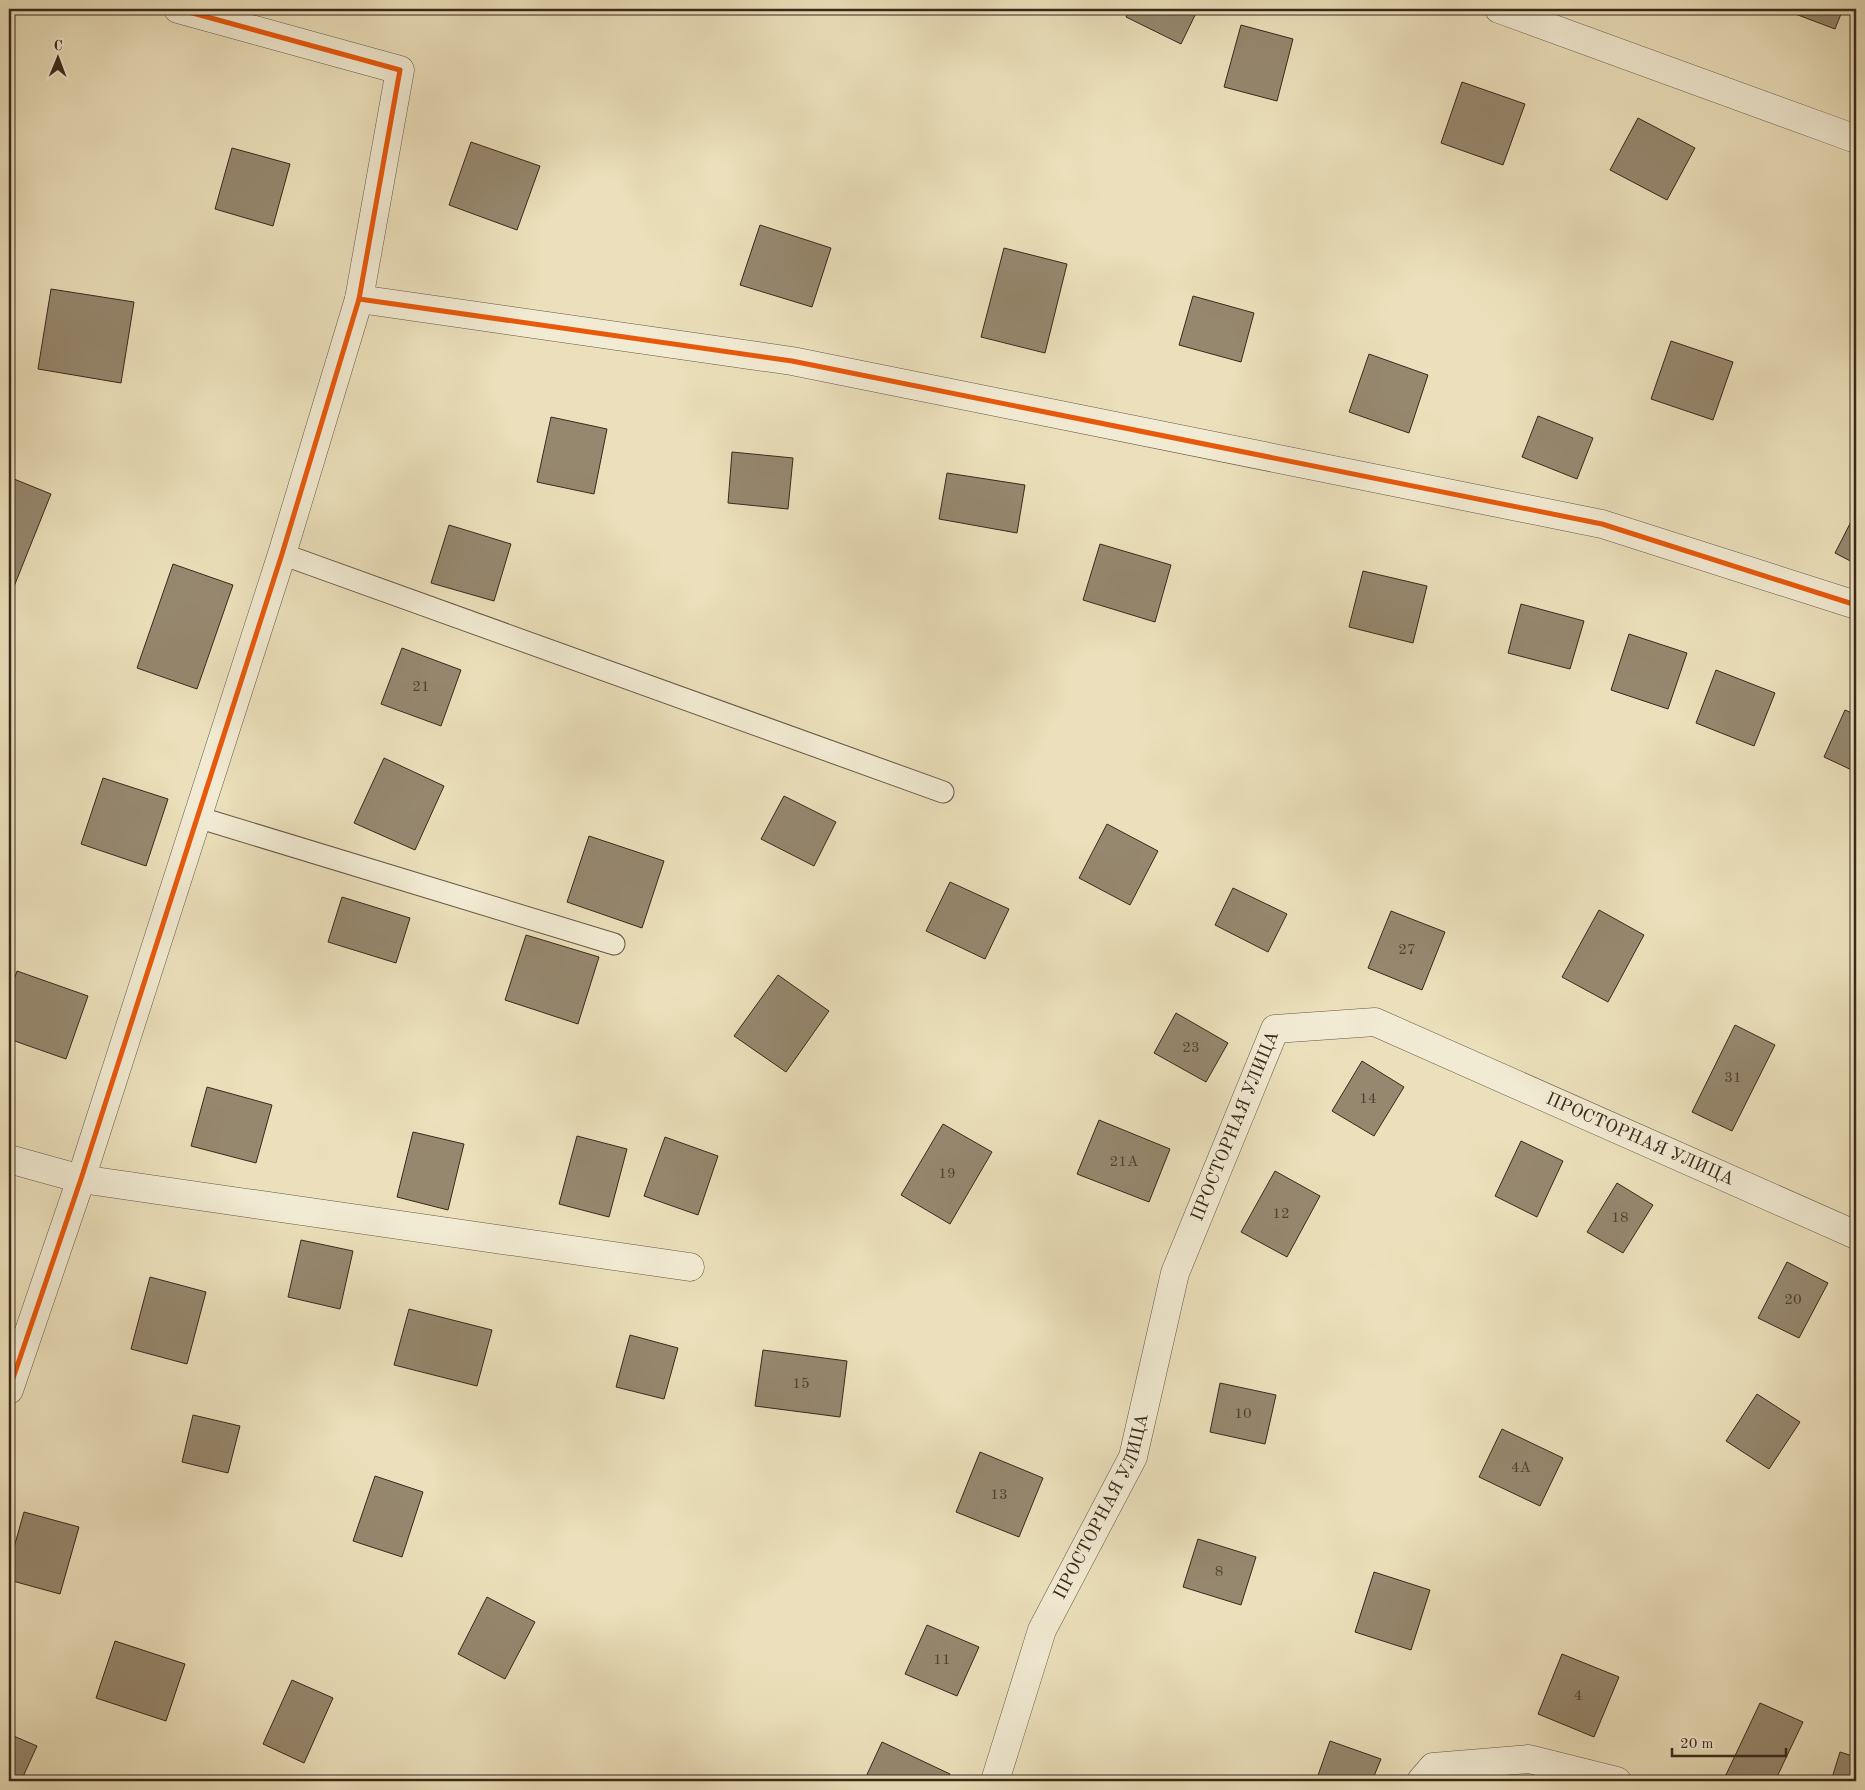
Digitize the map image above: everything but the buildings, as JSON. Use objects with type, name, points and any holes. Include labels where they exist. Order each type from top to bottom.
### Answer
[{"type":"street","points":[[9,1390],[81,1179],[198,817],[282,554],[359,299],[400,70],[178,9]]},
{"type":"street","points":[[1499,9],[1856,139]]},
{"type":"street","points":[[359,299],[792,361],[1602,524],[1856,605]]},
{"type":"street","name":"ПРОСТОРНАЯ УЛИЦА","points":[[995,1781],[1042,1630],[1133,1457],[1175,1272],[1275,1029],[1374,1022],[1856,1235]]},
{"type":"street","points":[[9,1159],[81,1179],[690,1267]]},
{"type":"street","points":[[1422,1781],[1433,1767],[1529,1759],[1617,1781]]},
{"type":"lane","points":[[282,554],[943,792]]},
{"type":"lane","points":[[198,817],[614,944]]},
{"type":"cycle path","points":[[9,1390],[81,1179],[282,554],[359,299],[400,70],[178,9]]},
{"type":"cycle path","points":[[359,299],[792,361],[1602,524],[1856,605]]}]
